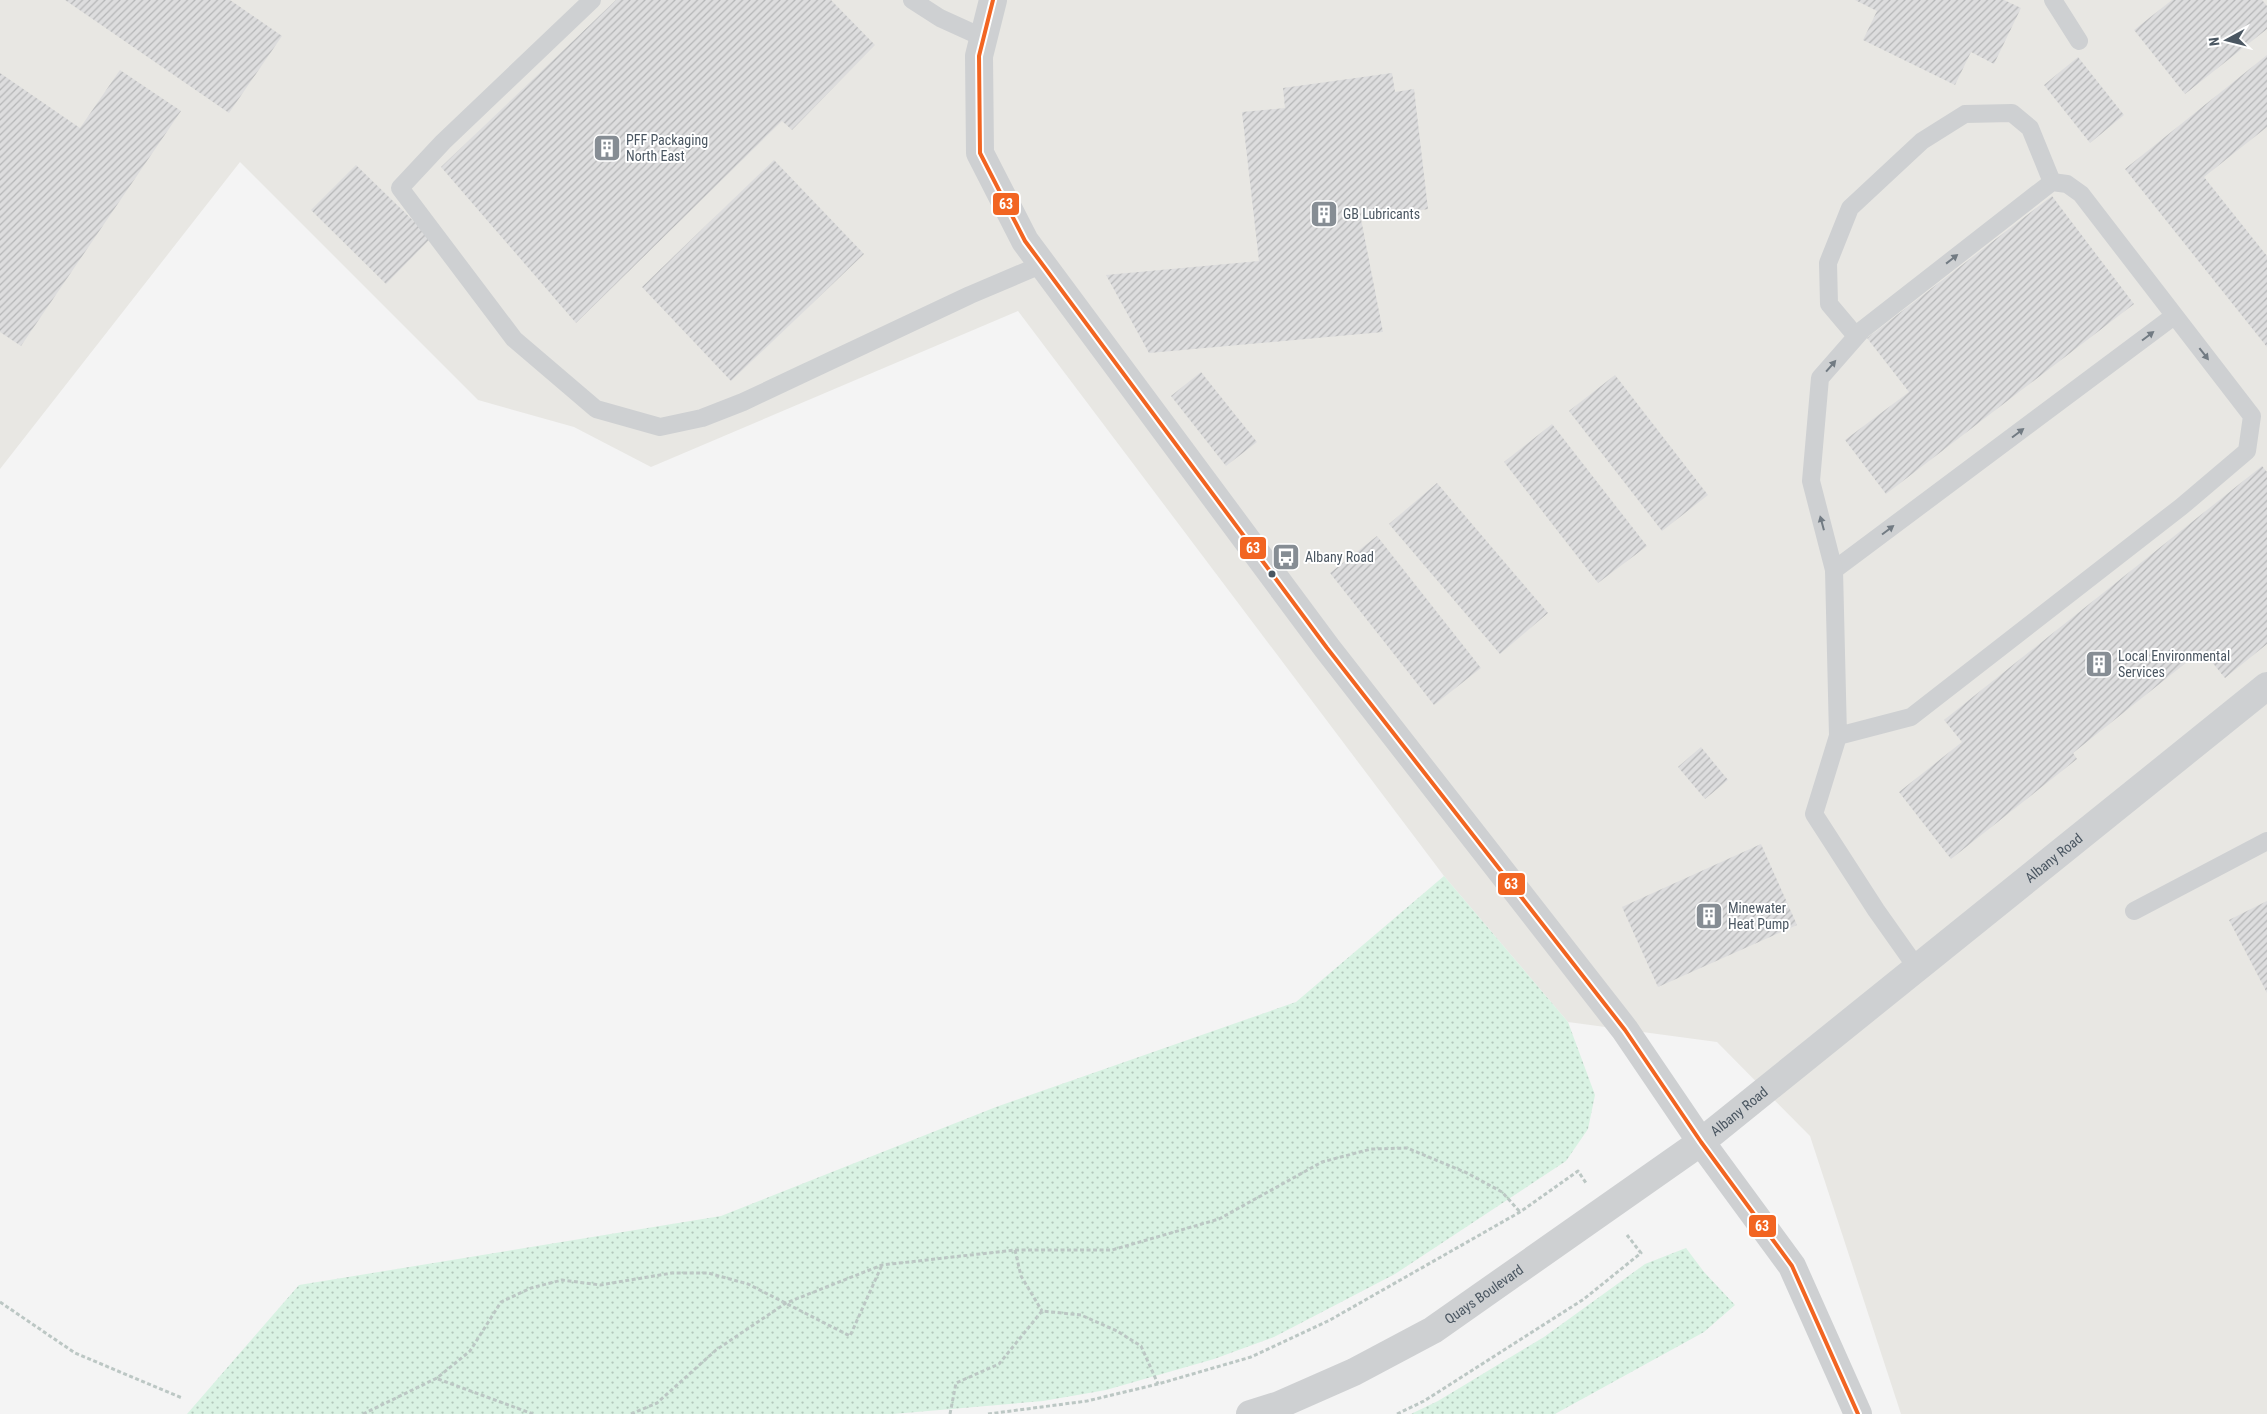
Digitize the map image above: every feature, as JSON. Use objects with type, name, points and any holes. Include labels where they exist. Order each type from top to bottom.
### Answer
[{"type":"street","name":"Albany Road","points":[[993,0],[979,56],[980,153],[1025,241],[1328,648],[1625,1030],[1700,1142],[2267,686]]},
{"type":"street","name":"Quays Boulevard","points":[[1250,1414],[1279,1404],[1354,1372],[1433,1330],[1700,1142]]},
{"type":"street","points":[[1700,1142],[1792,1266],[1858,1414]]},
{"type":"lane","points":[[592,0],[443,142],[400,188],[514,339],[596,409],[660,427],[702,418],[743,402],[961,300],[1043,264]]},
{"type":"lane","points":[[912,0],[940,18],[984,38]]},
{"type":"lane","points":[[2053,0],[2079,41]]},
{"type":"lane","points":[[1856,336],[1829,304],[1828,263],[1850,208],[1922,141],[1965,114],[2012,113],[2030,128],[2052,182]]},
{"type":"lane","points":[[1838,736],[1911,717],[2181,507],[2247,451],[2252,416],[2081,194],[2067,184],[2052,182],[1862,330],[1820,378],[1811,481],[1834,570],[1838,736],[1814,814],[1876,910],[1917,968]]},
{"type":"lane","points":[[1834,570],[2174,316]]},
{"type":"lane","points":[[2134,911],[2267,841]]},
{"type":"path","points":[[631,1414],[657,1403],[716,1350],[786,1303],[882,1266],[1015,1250],[1112,1250],[1219,1219],[1322,1162],[1371,1149],[1407,1148],[1467,1173],[1502,1192],[1520,1212]]},
{"type":"path","points":[[1015,1250],[1021,1276],[1042,1311]]},
{"type":"path","points":[[363,1414],[437,1378],[470,1351],[500,1302],[531,1288],[562,1280],[600,1285],[672,1274],[708,1273],[748,1284],[850,1336],[882,1266]]},
{"type":"path","points":[[0,1302],[76,1352],[182,1398]]},
{"type":"path","points":[[1042,1311],[1081,1315],[1117,1331],[1141,1346],[1158,1384]]},
{"type":"path","points":[[950,1414],[956,1383],[999,1364],[1042,1311]]},
{"type":"path","points":[[437,1378],[533,1414]]},
{"type":"shaded area","points":[[0,0],[2267,0],[2267,1414],[1901,1414],[1810,1136],[1717,1042],[1568,1022],[1444,876],[1018,311],[651,467],[574,427],[478,400],[240,162],[0,469]]},
{"type":"green space","points":[[1444,876],[1568,1022],[1595,1095],[1588,1129],[1566,1161],[1395,1274],[1274,1337],[1214,1359],[1106,1390],[1043,1401],[893,1414],[187,1414],[299,1285],[721,1216],[996,1107],[1296,1002]]},
{"type":"green space","points":[[1686,1248],[1704,1272],[1735,1305],[1704,1332],[1555,1414],[1411,1414],[1438,1401],[1544,1337],[1645,1264]]},
{"type":"building","points":[[65,0],[230,0],[282,36],[229,113]]},
{"type":"building","name":"PFF Packaging North East","points":[[616,0],[831,0],[875,45],[792,130],[782,121],[576,323],[441,167]]},
{"type":"building","points":[[1855,0],[2004,0],[2021,8],[1994,64],[1971,52],[1955,85],[1863,40],[1877,11]]},
{"type":"building","points":[[2172,0],[2262,0],[2267,6],[2267,29],[2185,94],[2134,30]]},
{"type":"building","points":[[2267,55],[2267,127],[2204,177],[2267,256],[2267,347],[2125,169]]},
{"type":"building","points":[[2078,57],[2124,115],[2090,143],[2044,85]]},
{"type":"building","points":[[120,70],[181,111],[21,346],[0,332],[0,73],[80,128]]},
{"type":"building","name":"GB Lubricants","points":[[1392,73],[1395,92],[1414,89],[1428,209],[1361,219],[1383,332],[1149,353],[1106,275],[1259,261],[1242,112],[1285,108],[1283,88]]},
{"type":"building","points":[[774,160],[864,254],[731,381],[642,287]]},
{"type":"building","points":[[356,165],[431,238],[386,284],[311,210]]},
{"type":"building","points":[[2052,196],[2134,304],[1886,494],[1845,440],[1909,392],[1867,338]]},
{"type":"building","points":[[1201,372],[1257,442],[1226,466],[1171,396]]},
{"type":"building","points":[[1615,375],[1708,495],[1662,531],[1569,411]]},
{"type":"building","points":[[1552,424],[1647,546],[1598,583],[1504,462]]},
{"type":"building","name":"Local Environmental Services","points":[[2262,466],[2267,472],[2267,644],[2225,678],[2202,650],[2073,753],[2077,759],[1951,859],[1899,792],[1962,742],[1944,720]]},
{"type":"building","points":[[1437,483],[1548,613],[1500,654],[1389,524]]},
{"type":"building","points":[[1377,536],[1481,668],[1434,705],[1330,573]]},
{"type":"building","points":[[1701,747],[1728,780],[1705,799],[1678,767]]},
{"type":"building","name":"Minewater Heat Pump","points":[[1761,844],[1797,925],[1658,987],[1622,907]]},
{"type":"building","points":[[2267,901],[2267,993],[2229,920]]},
{"type":"transit line","name":"63","points":[[993,0],[979,56],[980,153],[1025,241],[1327,648],[1625,1030],[1701,1142],[1792,1266],[1858,1414]]},
{"type":"place","name":"PFF Packaging North East","points":[[607,148]]},
{"type":"place","name":"GB Lubricants","points":[[1324,214]]},
{"type":"place","name":"Albany Road","points":[[1286,557]]},
{"type":"place","name":"Local Environmental Services","points":[[2099,664]]},
{"type":"place","name":"Minewater Heat Pump","points":[[1709,916]]}]
